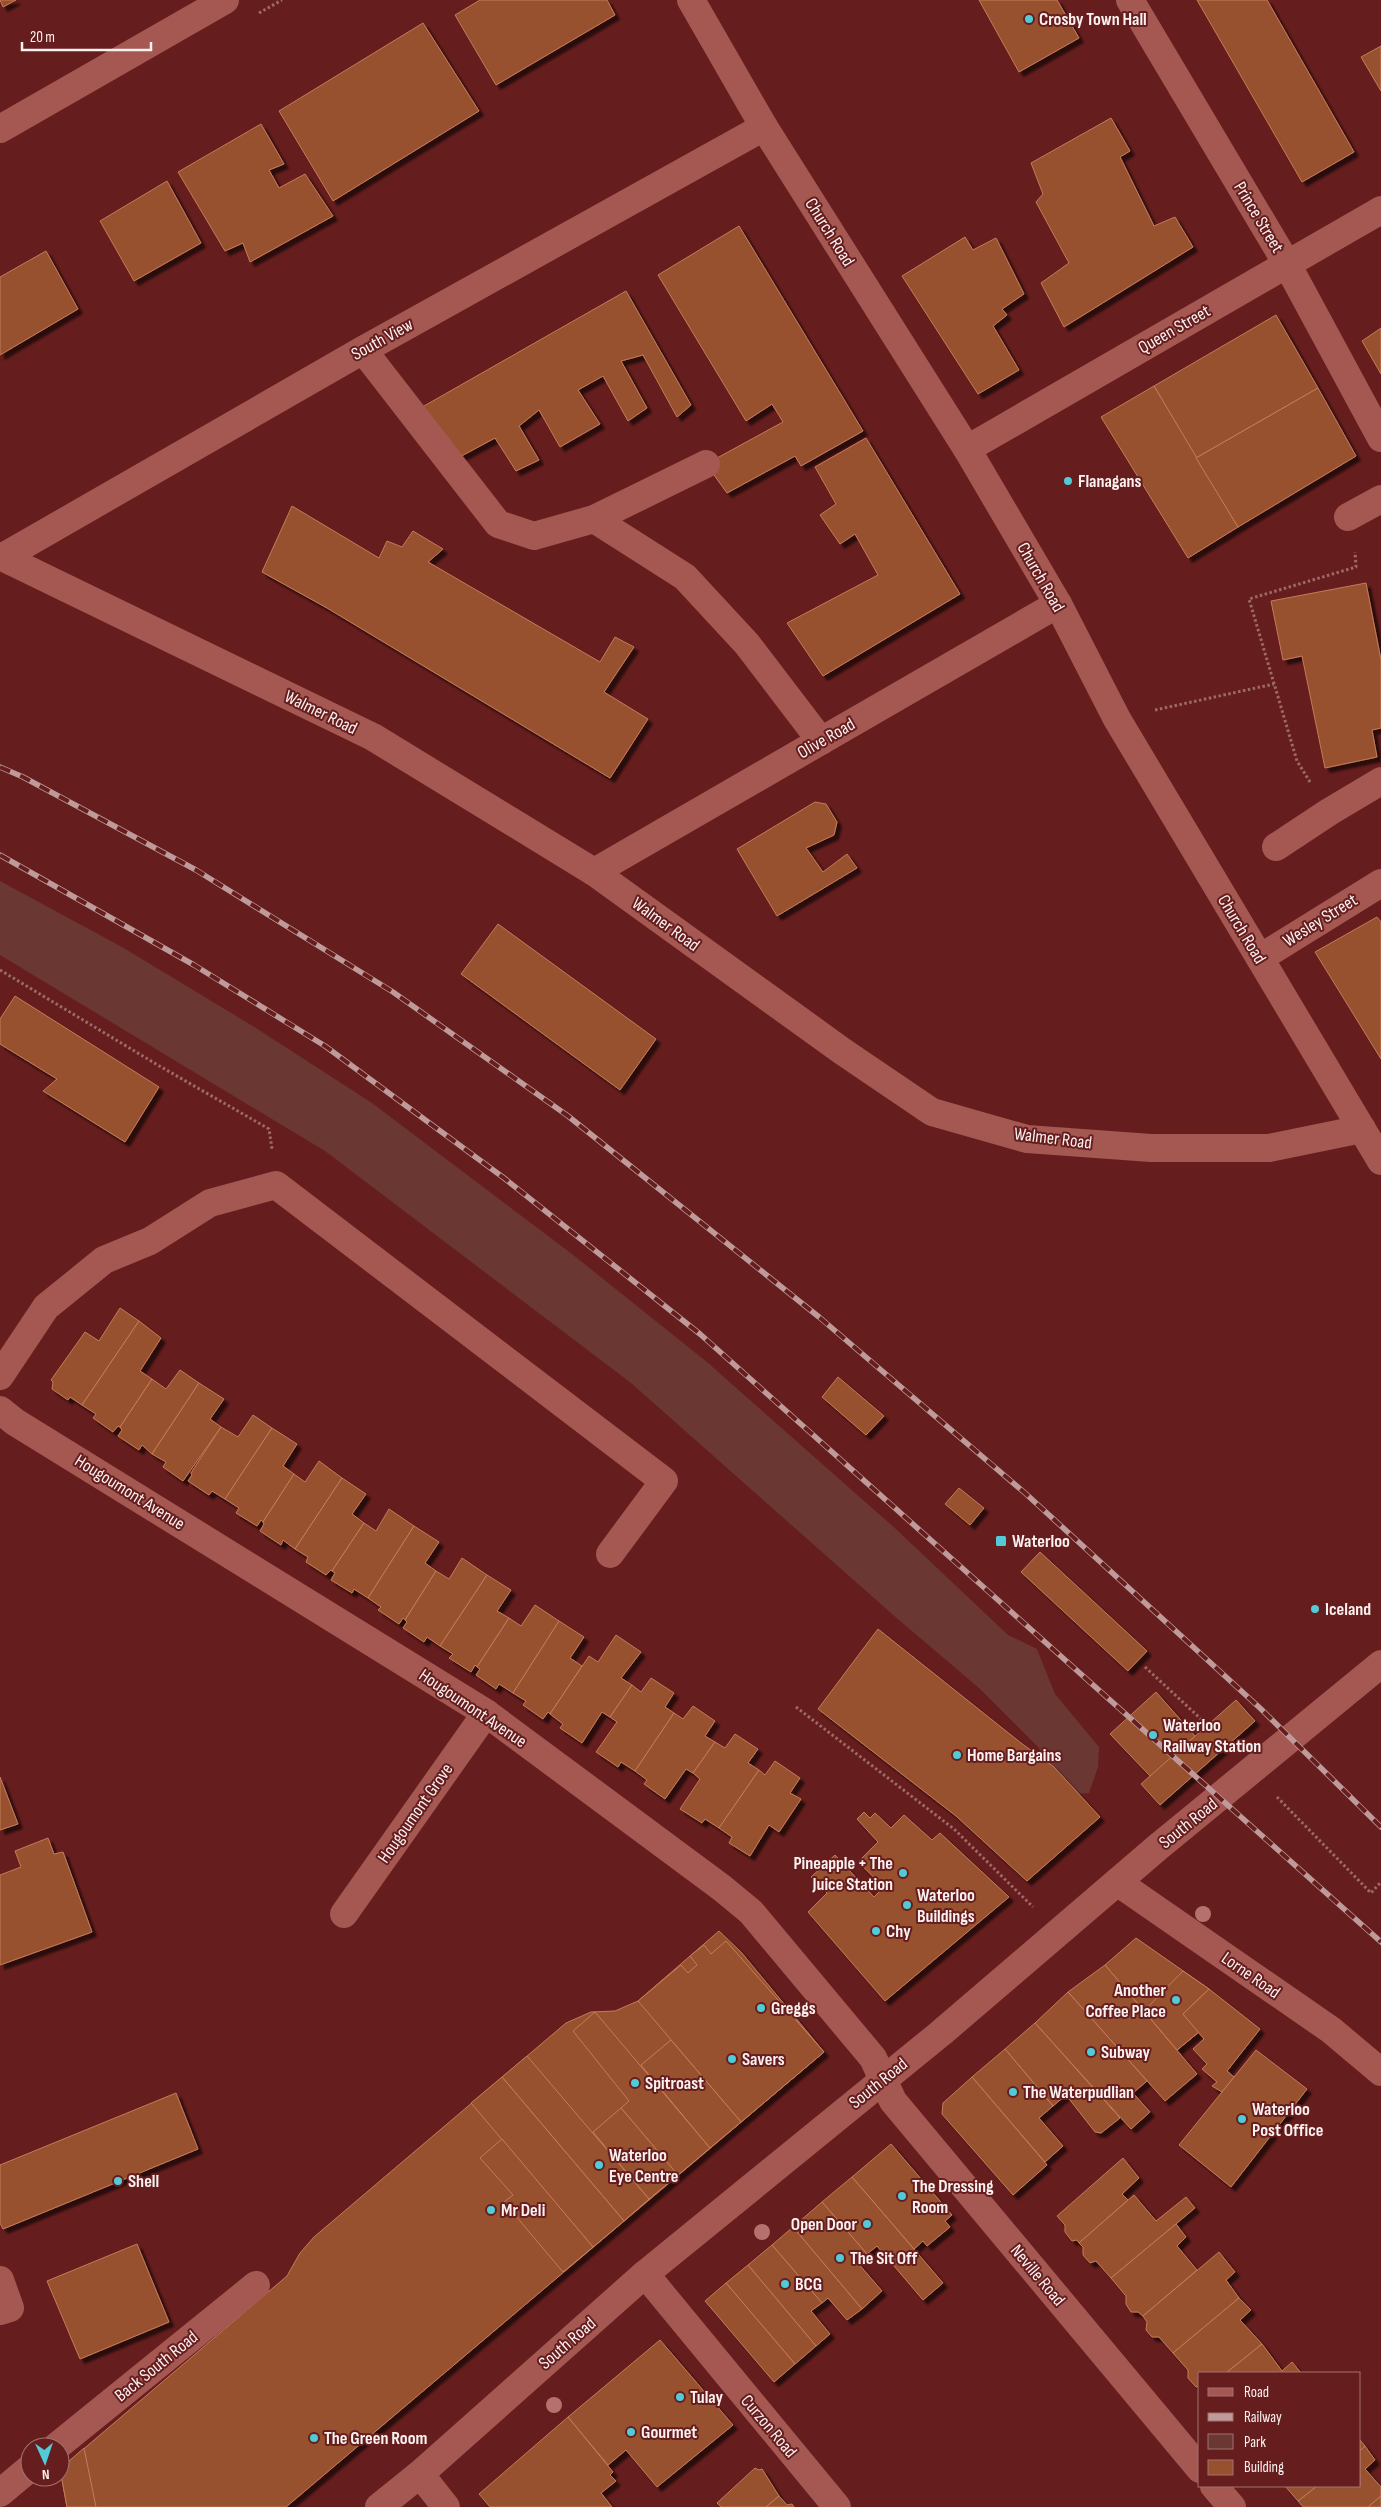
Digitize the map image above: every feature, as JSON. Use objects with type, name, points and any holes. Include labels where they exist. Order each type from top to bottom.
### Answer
[{"type":"street","points":[[0,129],[225,0]]},
{"type":"street","name":"Church Road","points":[[691,0],[764,127],[966,449],[1058,604],[1117,719],[1381,1161]]},
{"type":"street","name":"Prince Street","points":[[1130,0],[1288,264],[1381,438]]},
{"type":"street","name":"South View","points":[[1,556],[363,350],[764,127]]},
{"type":"street","name":"Queen Street","points":[[966,449],[1381,210]]},
{"type":"street","points":[[363,350],[498,524],[534,536],[594,519],[706,464]]},
{"type":"street","points":[[1348,517],[1381,499]]},
{"type":"street","points":[[594,519],[685,577],[747,644],[821,741]]},
{"type":"street","name":"Walmer Road","points":[[1,556],[373,737],[594,872],[842,1051],[932,1112],[1028,1139],[1151,1148],[1269,1148],[1362,1129]]},
{"type":"street","name":"Olive Road","points":[[594,872],[1058,604]]},
{"type":"street","points":[[1276,847],[1381,781]]},
{"type":"street","name":"Wesley Street","points":[[1260,958],[1381,883]]},
{"type":"street","points":[[0,1376],[46,1307],[104,1260],[150,1241],[210,1203],[276,1185],[664,1482],[610,1554]]},
{"type":"street","name":"Hougoumont Avenue","points":[[0,1410],[32,1432],[486,1713],[722,1888],[751,1912],[873,2058],[883,2079]]},
{"type":"street","name":"South Road","points":[[379,2507],[420,2474],[645,2274],[942,2033],[1158,1847],[1381,1664]]},
{"type":"street","name":"Hougoumont Grove","points":[[344,1914],[486,1713]]},
{"type":"street","name":"Lorne Road","points":[[1117,1882],[1331,2030],[1381,2072]]},
{"type":"street","name":"Neville Road","points":[[883,2079],[893,2101],[1198,2467]]},
{"type":"street","name":"Curzon Road","points":[[645,2274],[836,2507]]},
{"type":"street","points":[[0,2280],[10,2308],[0,2311]]},
{"type":"street","name":"Back South Road","points":[[68,2437],[256,2285]]},
{"type":"street","points":[[420,2474],[446,2507]]},
{"type":"street","points":[[0,2492],[20,2476]]},
{"type":"street","points":[[1215,2487],[1232,2507]]},
{"type":"path","points":[[1329,812],[1297,761],[1249,599],[1356,567],[1355,550],[1348,517]]},
{"type":"path","points":[[1117,719],[1274,684]]},
{"type":"path","points":[[0,970],[156,1064],[269,1129],[276,1185]]},
{"type":"path","points":[[1145,1667],[1201,1719]]},
{"type":"path","points":[[796,1706],[954,1829],[1059,1932]]},
{"type":"path","points":[[1275,1795],[1371,1893],[1381,1882]]},
{"type":"green space","points":[[0,881],[122,947],[256,1028],[372,1103],[572,1254],[707,1362],[897,1530],[1008,1635],[1037,1649],[1055,1694],[1099,1747],[1098,1767],[1089,1793],[1064,1795],[1038,1747],[980,1689],[892,1614],[631,1383],[325,1151],[0,955]]},
{"type":"building","points":[[0,0],[16,0],[3,7]]},
{"type":"building","points":[[480,0],[607,0],[615,15],[496,85],[455,15]]},
{"type":"building","name":"Crosby Town Hall","points":[[979,0],[1057,0],[1079,38],[1019,72]]},
{"type":"building","points":[[1197,0],[1267,0],[1354,152],[1302,182]]},
{"type":"building","points":[[423,23],[479,111],[333,201],[279,111]]},
{"type":"building","points":[[1381,46],[1381,91],[1361,57]]},
{"type":"building","points":[[1111,118],[1130,151],[1120,157],[1154,226],[1175,217],[1193,247],[1064,327],[1041,283],[1069,263],[1036,202],[1043,194],[1031,163]]},
{"type":"building","points":[[261,124],[284,164],[269,170],[279,188],[305,174],[333,216],[250,262],[243,243],[225,251],[178,172]]},
{"type":"building","points":[[167,181],[201,243],[134,281],[100,221]]},
{"type":"building","points":[[739,226],[863,431],[801,466],[795,456],[727,493],[706,464],[783,422],[772,404],[746,421],[658,275]]},
{"type":"building","points":[[965,237],[973,250],[996,238],[1024,294],[1002,309],[1007,315],[993,326],[1019,370],[978,394],[902,276]]},
{"type":"building","points":[[46,251],[78,309],[0,355],[0,277]]},
{"type":"building","points":[[626,291],[691,405],[677,417],[643,355],[621,361],[647,408],[628,421],[603,376],[578,390],[600,424],[560,447],[539,410],[519,426],[539,460],[516,471],[495,438],[454,460],[417,410]]},
{"type":"building","points":[[1276,315],[1318,388],[1196,458],[1154,386]]},
{"type":"building","points":[[1381,328],[1381,374],[1362,341]]},
{"type":"building","points":[[1154,386],[1238,527],[1188,558],[1101,417]]},
{"type":"building","points":[[1318,388],[1356,456],[1238,527],[1196,458]]},
{"type":"building","points":[[866,438],[960,594],[823,676],[787,623],[878,575],[855,534],[840,544],[820,515],[836,504],[815,467]]},
{"type":"building","points":[[292,506],[379,558],[387,541],[402,547],[413,531],[443,549],[428,562],[600,662],[615,637],[634,647],[604,692],[648,719],[610,778],[327,608],[262,572]]},
{"type":"building","points":[[1366,583],[1381,660],[1381,728],[1372,730],[1377,757],[1325,768],[1302,656],[1283,660],[1271,601]]},
{"type":"building","points":[[815,802],[826,804],[837,822],[834,835],[806,848],[823,872],[847,854],[857,868],[777,916],[737,849]]},
{"type":"building","points":[[1377,917],[1381,922],[1381,1059],[1315,952]]},
{"type":"building","points":[[498,924],[656,1039],[620,1090],[461,974]]},
{"type":"building","points":[[15,996],[159,1087],[125,1142],[43,1091],[57,1079],[0,1044],[0,1019]]},
{"type":"building","points":[[120,1308],[139,1321],[82,1405],[70,1397],[68,1400],[52,1389],[53,1382],[51,1380],[85,1332],[99,1341]]},
{"type":"building","points":[[139,1321],[161,1338],[140,1371],[152,1379],[120,1427],[118,1426],[113,1432],[93,1418],[96,1414],[82,1405]]},
{"type":"building","points":[[180,1370],[199,1383],[152,1454],[142,1445],[139,1450],[118,1436],[122,1430],[120,1427],[152,1379],[166,1389]]},
{"type":"building","points":[[838,1377],[884,1416],[866,1435],[822,1397]]},
{"type":"building","points":[[199,1383],[224,1399],[210,1419],[221,1427],[183,1481],[163,1467],[166,1462],[152,1454]]},
{"type":"building","points":[[253,1415],[272,1428],[225,1499],[212,1491],[209,1495],[188,1481],[192,1475],[191,1473],[221,1427],[238,1437]]},
{"type":"building","points":[[272,1428],[297,1444],[283,1466],[294,1474],[263,1522],[261,1520],[257,1526],[236,1513],[239,1508],[225,1499]]},
{"type":"building","points":[[319,1461],[342,1478],[295,1549],[283,1540],[281,1545],[260,1531],[264,1524],[263,1522],[294,1474],[305,1482]]},
{"type":"building","points":[[342,1478],[366,1494],[352,1514],[364,1523],[332,1571],[326,1575],[306,1562],[308,1557],[295,1549]]},
{"type":"building","points":[[959,1488],[984,1508],[970,1525],[945,1504]]},
{"type":"building","points":[[389,1509],[414,1526],[368,1598],[354,1589],[352,1593],[331,1580],[335,1573],[332,1571],[364,1523],[376,1531]]},
{"type":"building","points":[[414,1526],[439,1542],[425,1563],[436,1571],[405,1620],[403,1618],[399,1624],[378,1610],[381,1607],[368,1598]]},
{"type":"building","points":[[1040,1552],[1147,1651],[1128,1671],[1021,1572]]},
{"type":"building","points":[[462,1558],[487,1575],[440,1646],[427,1637],[424,1642],[403,1628],[407,1622],[405,1620],[436,1571],[449,1579]]},
{"type":"building","points":[[487,1575],[511,1590],[497,1611],[509,1618],[477,1667],[475,1665],[471,1672],[449,1658],[453,1654],[440,1646]]},
{"type":"building","points":[[535,1605],[559,1621],[513,1693],[499,1684],[496,1689],[476,1675],[480,1669],[477,1667],[509,1618],[521,1626]]},
{"type":"building","points":[[559,1621],[584,1637],[570,1658],[582,1666],[550,1714],[548,1712],[543,1719],[523,1705],[526,1701],[513,1693]]},
{"type":"building","name":"Home Bargains","points":[[878,1629],[1054,1767],[1100,1817],[1027,1881],[956,1816],[818,1709]]},
{"type":"building","points":[[616,1635],[641,1652],[621,1678],[632,1685],[610,1717],[602,1712],[582,1743],[560,1728],[563,1724],[550,1714],[589,1656],[598,1662]]},
{"type":"building","points":[[651,1678],[674,1693],[665,1707],[674,1713],[635,1771],[621,1762],[618,1767],[596,1752],[617,1722],[610,1717],[632,1685],[641,1692]]},
{"type":"building","name":"Waterloo Railway Station","points":[[1156,1692],[1195,1736],[1151,1777],[1110,1734]]},
{"type":"building","points":[[1236,1700],[1255,1721],[1160,1805],[1141,1784]]},
{"type":"building","points":[[693,1706],[715,1721],[705,1736],[715,1742],[693,1773],[686,1769],[665,1799],[644,1784],[647,1780],[635,1771],[674,1713],[683,1719]]},
{"type":"building","points":[[735,1734],[758,1749],[748,1763],[759,1770],[719,1828],[705,1819],[702,1823],[680,1809],[700,1779],[693,1773],[715,1742],[725,1748]]},
{"type":"building","points":[[775,1761],[800,1778],[790,1793],[801,1799],[779,1832],[769,1825],[750,1856],[729,1843],[732,1837],[719,1828],[759,1770],[765,1775]]},
{"type":"building","points":[[0,1777],[18,1824],[0,1830]]},
{"type":"building","name":"Waterloo Buildings","points":[[864,1812],[870,1818],[875,1813],[891,1828],[904,1815],[932,1840],[940,1833],[1009,1897],[885,2001],[808,1912],[827,1893],[811,1877],[835,1855],[874,1897],[884,1887],[858,1862],[878,1842],[857,1819]]},
{"type":"building","points":[[48,1838],[54,1854],[63,1852],[92,1932],[0,1965],[0,1875],[21,1867],[15,1851]]},
{"type":"building","name":"Mr Deli","points":[[719,1931],[741,1952],[824,2052],[286,2507],[67,2507],[63,2487],[70,2487],[70,2460],[287,2276],[300,2253],[314,2237],[566,2023],[591,2012],[615,2011],[638,2001]]},
{"type":"building","points":[[1136,1938],[1209,1989],[1183,2014],[1199,2032],[1177,2050],[1105,1965]]},
{"type":"building","points":[[726,1941],[824,2052],[741,2122],[638,2001],[681,1965],[688,1973],[697,1965],[690,1956],[704,1945],[711,1954]]},
{"type":"building","points":[[1105,1965],[1197,2074],[1165,2101],[1068,1992]]},
{"type":"building","name":"Another Coffee Place","points":[[1183,1971],[1209,1989],[1183,2014],[1199,2032],[1177,2050],[1144,2011]]},
{"type":"building","points":[[1209,1989],[1260,2029],[1227,2071],[1234,2077],[1222,2092],[1212,2086],[1217,2082],[1202,2069],[1207,2064],[1193,2049],[1204,2039],[1183,2014]]},
{"type":"building","name":"Subway","points":[[1068,1992],[1147,2081],[1133,2093],[1150,2112],[1131,2129],[1035,2023]]},
{"type":"building","name":"Spitroast","points":[[595,2012],[710,2148],[678,2175],[621,2108],[629,2101],[573,2031]]},
{"type":"building","points":[[1035,2023],[1120,2118],[1101,2133],[1095,2132],[1066,2095],[1053,2106],[1005,2049]]},
{"type":"building","points":[[671,2040],[741,2122],[710,2148],[641,2065]]},
{"type":"building","name":"The Waterpudlian","points":[[1005,2049],[1053,2106],[1039,2118],[1063,2146],[1045,2162],[972,2077]]},
{"type":"building","name":"Waterloo Post Office","points":[[1256,2050],[1307,2089],[1231,2187],[1179,2145]]},
{"type":"building","name":"Waterloo Eye Centre","points":[[527,2056],[649,2199],[624,2221],[502,2077]]},
{"type":"building","points":[[502,2077],[624,2221],[593,2247],[471,2103]]},
{"type":"building","points":[[972,2077],[1047,2165],[1013,2195],[942,2114],[943,2103]]},
{"type":"building","points":[[176,2093],[198,2149],[3,2229],[0,2223],[0,2165]]},
{"type":"building","points":[[621,2108],[678,2175],[649,2199],[593,2132]]},
{"type":"building","points":[[502,2139],[593,2247],[563,2272],[504,2202],[513,2195],[480,2158]]},
{"type":"building","name":"The Dressing Room","points":[[891,2144],[952,2215],[945,2221],[950,2227],[927,2246],[923,2241],[914,2249],[852,2177]]},
{"type":"building","points":[[1123,2158],[1139,2178],[1122,2194],[1128,2200],[1079,2243],[1077,2240],[1072,2241],[1065,2232],[1065,2225],[1057,2216]]},
{"type":"building","name":"Open Door","points":[[852,2177],[943,2283],[923,2300],[877,2246],[867,2254],[822,2202]]},
{"type":"building","points":[[1134,2195],[1156,2221],[1186,2197],[1195,2208],[1111,2278],[1096,2261],[1090,2263],[1083,2255],[1083,2247],[1079,2243]]},
{"type":"building","name":"The Sit Off","points":[[822,2202],[867,2254],[857,2262],[882,2291],[862,2309],[793,2227]]},
{"type":"building","points":[[1176,2224],[1186,2237],[1177,2246],[1197,2270],[1143,2316],[1138,2312],[1131,2312],[1126,2304],[1126,2296],[1111,2278]]},
{"type":"building","points":[[793,2227],[862,2309],[847,2320],[828,2298],[822,2303],[772,2245]]},
{"type":"building","points":[[137,2244],[169,2322],[80,2359],[47,2281]]},
{"type":"building","name":"BCG","points":[[772,2245],[822,2303],[811,2311],[830,2334],[816,2346],[748,2265]]},
{"type":"building","points":[[1219,2252],[1235,2272],[1226,2280],[1239,2298],[1173,2353],[1159,2337],[1152,2337],[1146,2330],[1147,2322],[1143,2316]]},
{"type":"building","points":[[748,2265],[816,2346],[795,2364],[726,2283]]},
{"type":"building","points":[[726,2283],[795,2364],[774,2382],[705,2301]]},
{"type":"building","points":[[1239,2298],[1251,2310],[1240,2320],[1262,2344],[1227,2372],[1198,2372],[1198,2386],[1196,2387],[1188,2378],[1188,2370],[1173,2353]]},
{"type":"building","points":[[660,2340],[733,2425],[657,2487],[626,2450],[608,2465],[568,2417]]},
{"type":"building","points":[[1262,2344],[1282,2371],[1292,2362],[1300,2372],[1227,2372]]},
{"type":"building","points":[[568,2417],[613,2472],[610,2475],[616,2481],[601,2493],[612,2507],[490,2507],[479,2494]]},
{"type":"building","points":[[1361,2441],[1365,2446],[1361,2450]]},
{"type":"building","points":[[1365,2446],[1375,2460],[1365,2469],[1381,2487],[1381,2496],[1368,2507],[1303,2507],[1298,2501],[1316,2487],[1361,2487],[1361,2450]]},
{"type":"building","points":[[84,2448],[96,2507],[67,2507],[63,2487],[70,2487],[70,2460]]},
{"type":"building","points":[[755,2468],[762,2469],[779,2496],[766,2507],[721,2507],[717,2503]]},
{"type":"building","points":[[1286,2487],[1316,2487],[1298,2501]]},
{"type":"building","points":[[779,2496],[787,2505],[792,2504],[794,2507],[766,2507]]},
{"type":"building","points":[[1381,2496],[1381,2507],[1368,2507]]},
{"type":"railway","points":[[0,767],[23,777],[196,870],[393,992],[568,1116],[819,1317],[1025,1493],[1261,1709],[1381,1827]]},
{"type":"railway","points":[[0,855],[194,965],[325,1046],[504,1178],[700,1334],[1381,1942]]},
{"type":"place","name":"Crosby Town Hall","points":[[1029,19]]},
{"type":"place","name":"Flanagans","points":[[1068,481]]},
{"type":"place","name":"Waterloo","points":[[1001,1541]]},
{"type":"place","name":"Iceland","points":[[1315,1609]]},
{"type":"place","name":"Waterloo Railway Station","points":[[1153,1735]]},
{"type":"place","name":"Home Bargains","points":[[957,1755]]},
{"type":"place","name":"Pineapple + The Juice Station","points":[[903,1873]]},
{"type":"place","name":"Waterloo Buildings","points":[[907,1905]]},
{"type":"place","name":"Chy","points":[[876,1931]]},
{"type":"place","name":"Another Coffee Place","points":[[1176,2000]]},
{"type":"place","name":"Greggs","points":[[761,2008]]},
{"type":"place","name":"Subway","points":[[1091,2052]]},
{"type":"place","name":"Savers","points":[[732,2059]]},
{"type":"place","name":"Spitroast","points":[[635,2083]]},
{"type":"place","name":"The Waterpudlian","points":[[1013,2092]]},
{"type":"place","name":"Waterloo Post Office","points":[[1242,2119]]},
{"type":"place","name":"Waterloo Eye Centre","points":[[599,2165]]},
{"type":"place","name":"Shell","points":[[118,2181]]},
{"type":"place","name":"The Dressing Room","points":[[902,2196]]},
{"type":"place","name":"Mr Deli","points":[[491,2210]]},
{"type":"place","name":"Open Door","points":[[867,2224]]},
{"type":"place","name":"The Sit Off","points":[[840,2258]]},
{"type":"place","name":"BCG","points":[[785,2284]]},
{"type":"place","name":"Tulay","points":[[680,2397]]},
{"type":"place","name":"Gourmet","points":[[631,2432]]},
{"type":"place","name":"The Green Room","points":[[314,2438]]}]
